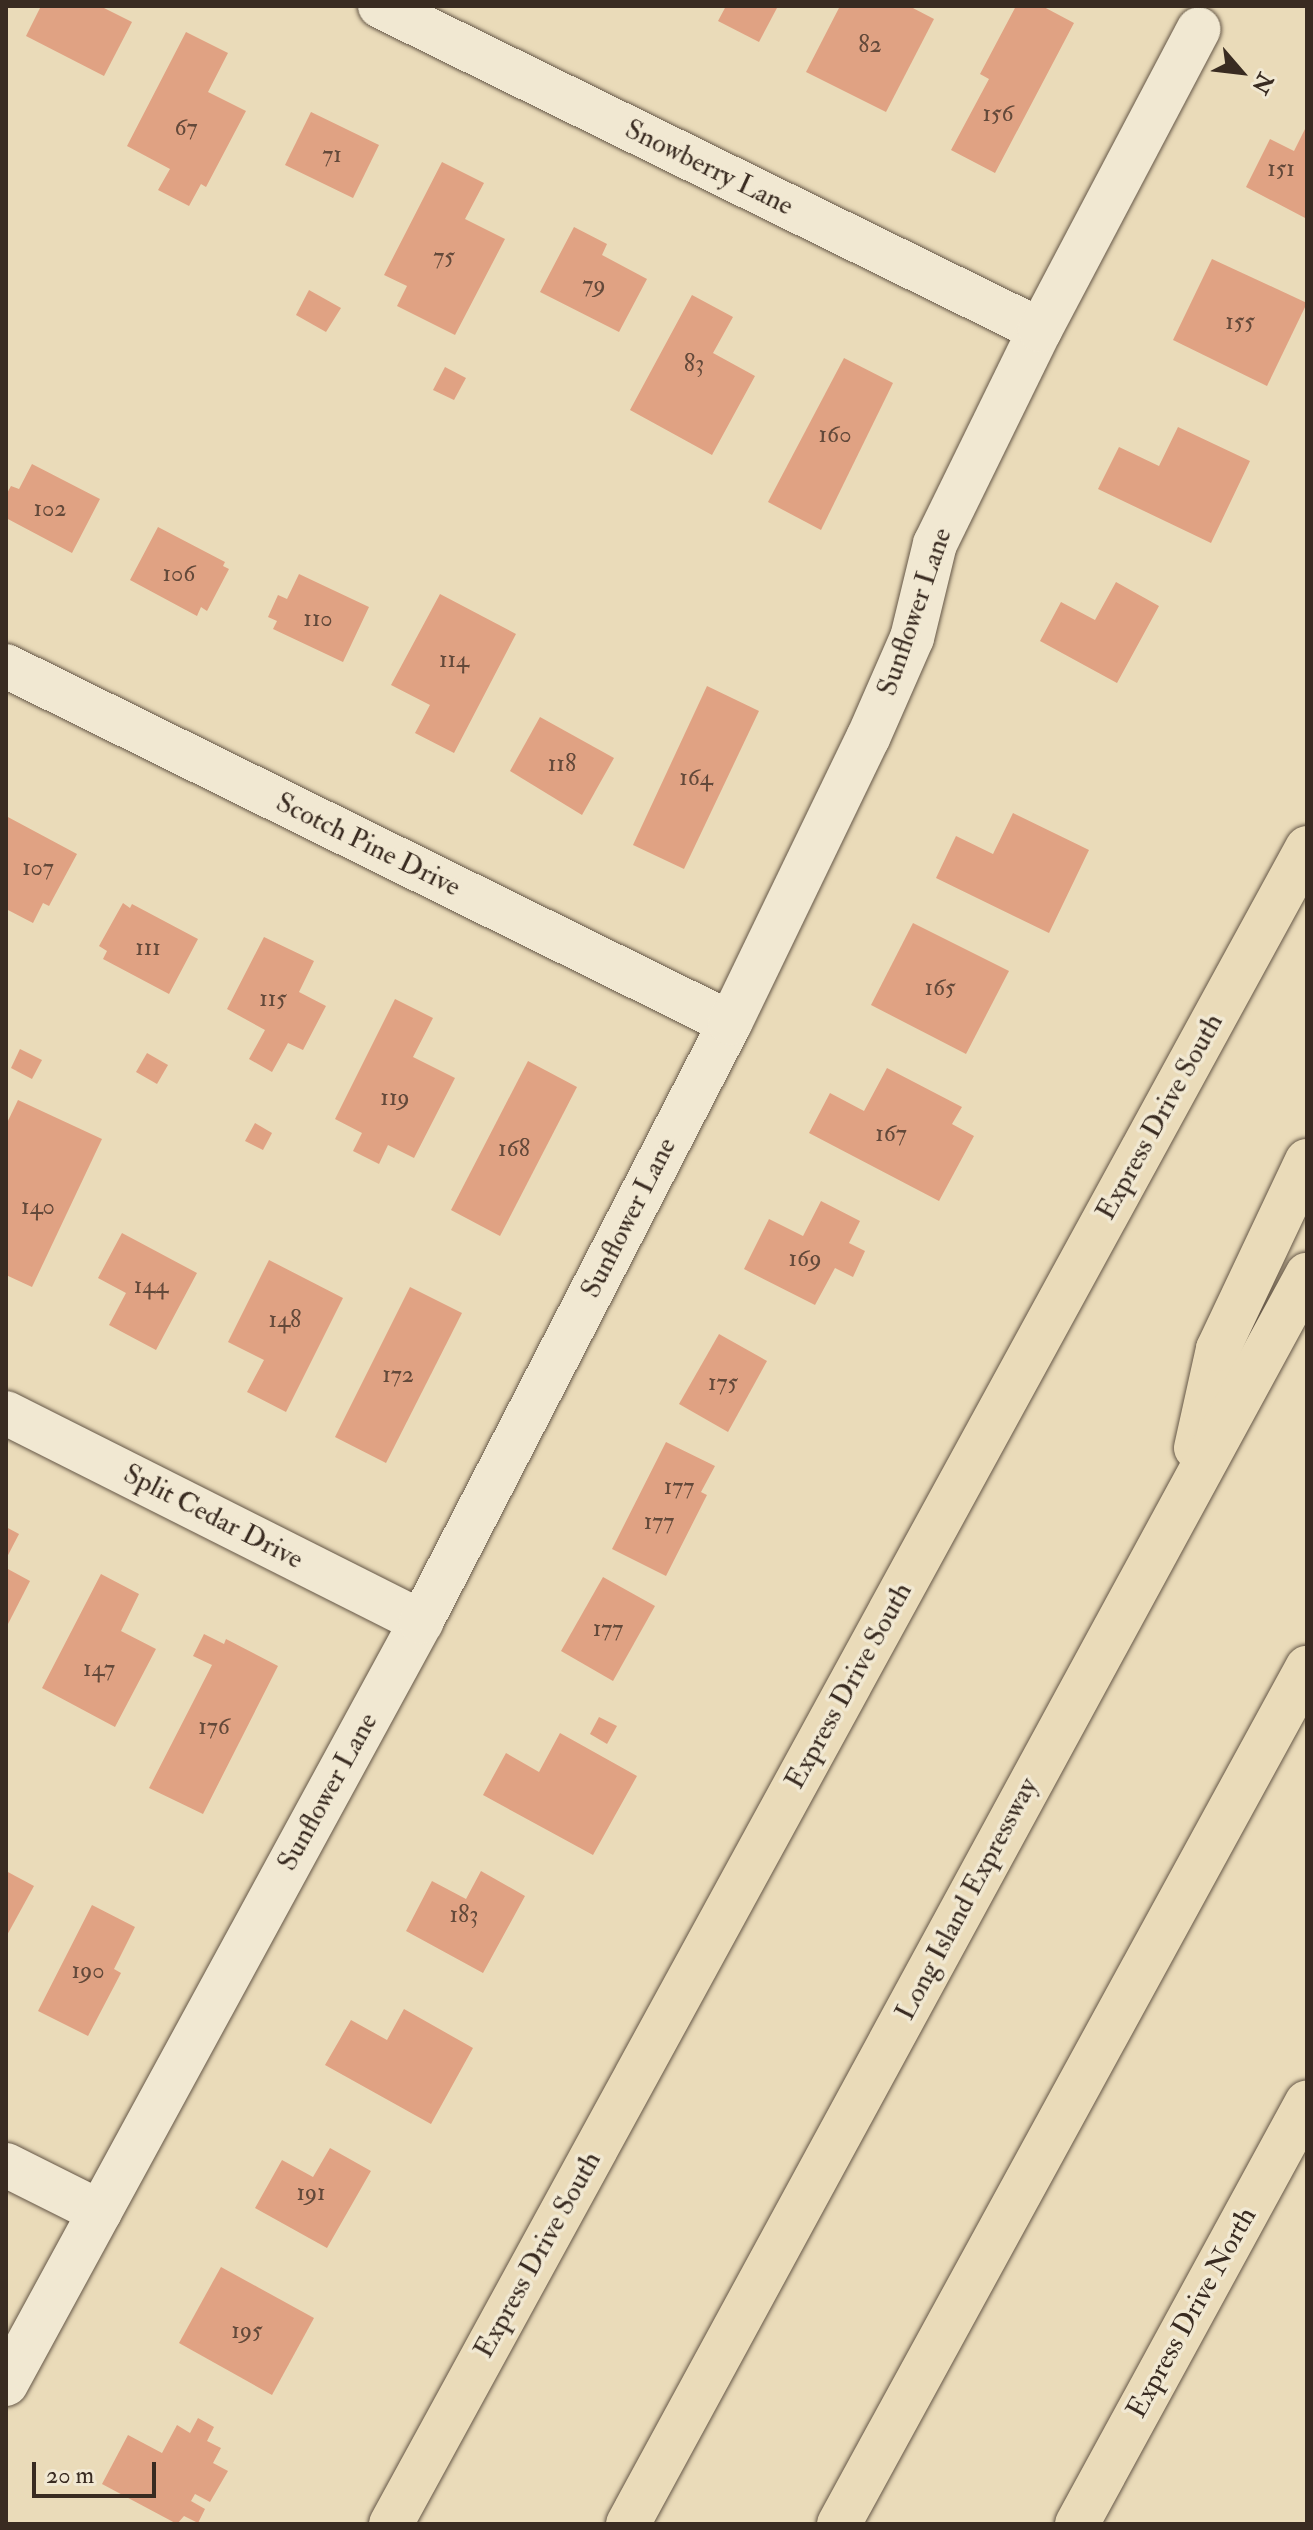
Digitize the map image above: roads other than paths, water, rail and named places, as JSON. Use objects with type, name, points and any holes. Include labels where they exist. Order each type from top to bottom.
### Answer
[{"type":"main road","name":"Express Drive South","points":[[391,2524],[1307,848]]},
{"type":"main road","points":[[1185,1498],[1218,1349],[1307,1161]]},
{"type":"main road","name":"Long Island Expressway","points":[[628,2524],[1307,1275]]},
{"type":"main road","points":[[839,2524],[1307,1668]]},
{"type":"main road","name":"Express Drive North","points":[[1077,2524],[1307,2103]]},
{"type":"street","name":"Snowberry Lane","points":[[380,6],[1040,330]]},
{"type":"street","name":"Sunflower Lane","points":[[6,2384],[421,1622],[730,1023],[868,738],[912,638],[935,544],[1040,330],[1199,29]]},
{"type":"street","name":"Scotch Pine Drive","points":[[6,666],[730,1023]]},
{"type":"street","name":"Split Cedar Drive","points":[[6,1413],[421,1622]]},
{"type":"street","points":[[6,2165],[100,2212]]}]
